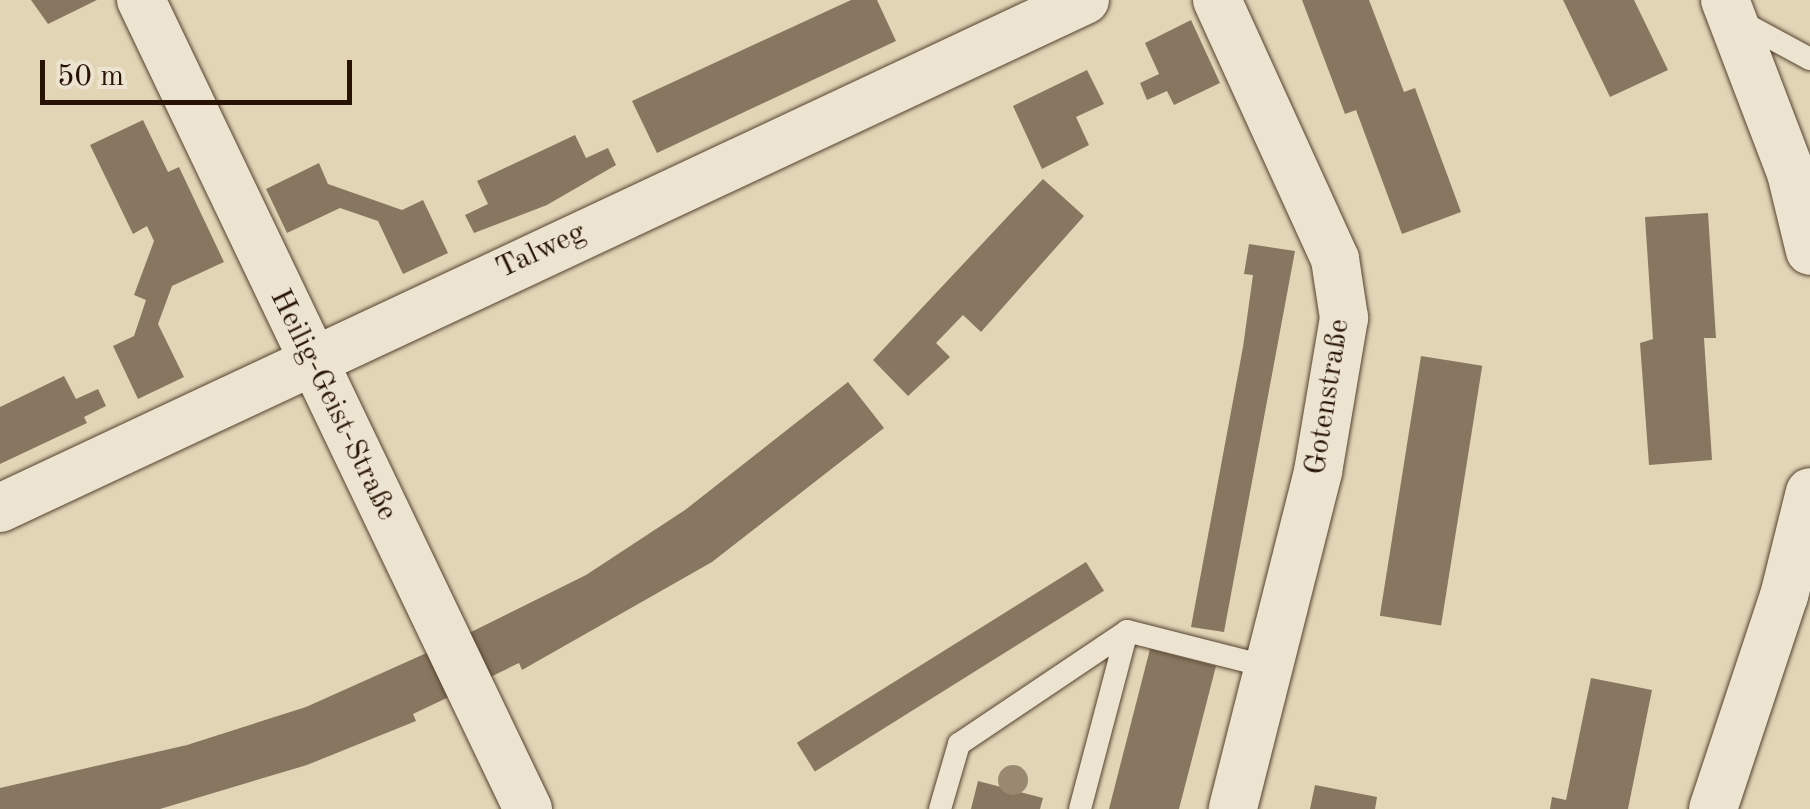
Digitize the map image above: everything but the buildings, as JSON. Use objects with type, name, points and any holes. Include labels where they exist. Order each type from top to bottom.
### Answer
[{"type":"street","name":"Heilig-Geist-Straße","points":[[141,0],[528,809]]},
{"type":"street","name":"Talweg","points":[[0,508],[310,358],[1085,0]]},
{"type":"street","name":"Gotenstraße","points":[[1217,0],[1335,259],[1344,318],[1332,409],[1233,809]]},
{"type":"street","points":[[1729,9],[1791,173],[1810,251]]},
{"type":"street","points":[[1713,809],[1791,635],[1810,492]]},
{"type":"lane","points":[[1729,9],[1810,58]]},
{"type":"lane","points":[[940,809],[959,744],[1127,631],[1270,667]]},
{"type":"lane","points":[[1080,809],[1127,631]]}]
